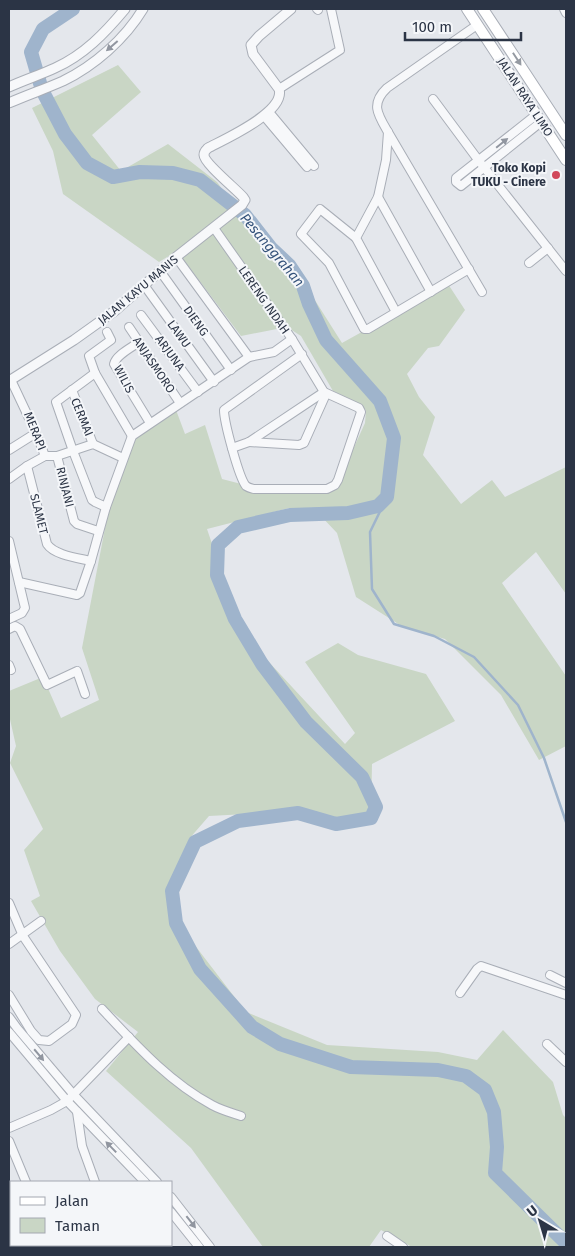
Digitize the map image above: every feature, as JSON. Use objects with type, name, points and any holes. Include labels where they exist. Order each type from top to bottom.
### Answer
[{"type":"main road","name":"JALAN RAYA LIMO","points":[[467,9],[566,160]]},
{"type":"main road","name":"JALAN RAYA LIMO","points":[[483,9],[566,134]]},
{"type":"street","points":[[9,87],[56,68],[83,51],[108,30],[125,9]]},
{"type":"street","points":[[9,103],[64,81],[92,63],[118,41],[143,9]]},
{"type":"street","points":[[214,228],[242,205],[245,200],[208,164],[204,153],[208,148],[266,114],[280,97],[279,89],[253,54],[251,45],[291,9]]},
{"type":"street","points":[[279,89],[340,50],[331,9]]},
{"type":"street","points":[[564,9],[566,13]]},
{"type":"street","points":[[477,25],[387,88],[381,94],[377,102],[377,108],[388,132],[482,292]]},
{"type":"street","points":[[433,99],[484,168],[566,271]]},
{"type":"street","points":[[266,114],[311,166]]},
{"type":"street","points":[[538,118],[484,168],[461,186],[456,182],[456,178],[538,118]]},
{"type":"street","points":[[356,238],[378,197],[386,160],[388,132]]},
{"type":"street","points":[[378,197],[431,292]]},
{"type":"street","points":[[396,312],[356,238],[320,209],[301,234],[329,262],[362,328],[368,329],[469,269]]},
{"type":"street","name":"JALAN KAYU MANIS","points":[[10,380],[74,340],[116,310],[176,257],[214,228]]},
{"type":"street","name":"LERENG INDAH","points":[[132,436],[249,357],[274,352],[292,340],[214,228]]},
{"type":"street","points":[[529,263],[548,248]]},
{"type":"street","points":[[176,257],[249,357]]},
{"type":"street","name":"DIENG","points":[[160,271],[231,370]]},
{"type":"street","name":"LAWU","points":[[144,286],[214,382]]},
{"type":"street","name":"ARJUNA","points":[[142,315],[198,392]]},
{"type":"street","name":"ANJASMORO","points":[[129,327],[180,403]]},
{"type":"street","points":[[19,582],[77,595],[80,593],[106,507],[132,436],[95,374],[90,356],[111,340],[107,332]]},
{"type":"street","points":[[292,340],[302,354],[325,393],[359,408],[361,412],[338,480],[331,487],[327,489],[249,488],[243,480],[232,448],[224,414],[225,408],[302,354]]},
{"type":"street","name":"WILIS","points":[[139,342],[116,359],[114,364],[150,423]]},
{"type":"street","points":[[95,374],[56,402],[72,451],[93,501],[106,507]]},
{"type":"street","name":"MERAPI","points":[[10,380],[45,456]]},
{"type":"street","name":"CERMAI","points":[[72,390],[93,444]]},
{"type":"street","points":[[249,442],[299,445],[304,443],[325,393]]},
{"type":"street","points":[[232,448],[249,442],[325,393]]},
{"type":"street","points":[[9,450],[36,433]]},
{"type":"street","points":[[9,478],[45,456],[57,456],[93,444],[123,458]]},
{"type":"street","name":"RINJANI","points":[[57,456],[74,521],[98,532]]},
{"type":"street","name":"SLAMET","points":[[27,466],[49,547],[58,552],[91,561]]},
{"type":"street","points":[[9,541],[25,610],[9,619]]},
{"type":"street","points":[[9,629],[15,626],[20,629],[48,685],[77,671],[85,694]]},
{"type":"street","points":[[9,903],[23,936],[76,1015],[72,1024],[49,1041],[39,1040],[31,1031],[9,995]]},
{"type":"street","points":[[9,944],[23,936],[41,921]]},
{"type":"street","points":[[460,993],[481,966],[565,992]]},
{"type":"street","points":[[550,975],[566,983]]},
{"type":"street","points":[[102,1009],[165,1072],[195,1095],[214,1106],[241,1116]]},
{"type":"street","points":[[9,1016],[73,1094],[156,1181]]},
{"type":"street","points":[[9,1032],[67,1101],[143,1181]]},
{"type":"street","points":[[9,1128],[52,1110],[67,1101],[129,1037]]},
{"type":"street","points":[[547,1044],[566,1062]]},
{"type":"street","points":[[77,1111],[82,1146],[95,1181]]},
{"type":"street","points":[[9,1141],[26,1181]]},
{"type":"street","points":[[172,1198],[210,1247]]},
{"type":"street","points":[[172,1213],[199,1247]]},
{"type":"street","points":[[387,1236],[404,1247]]},
{"type":"green space","points":[[118,65],[141,92],[92,135],[121,171],[168,144],[217,182],[274,261],[287,256],[342,343],[448,284],[465,310],[439,346],[428,348],[407,374],[419,397],[435,417],[423,455],[461,504],[492,480],[505,497],[566,467],[566,594],[536,552],[502,583],[566,676],[566,746],[539,760],[501,695],[445,639],[403,627],[356,597],[337,533],[320,515],[289,508],[207,529],[242,633],[345,744],[355,733],[305,662],[338,643],[358,655],[426,674],[455,721],[372,764],[371,811],[333,822],[267,813],[209,816],[189,839],[172,891],[187,935],[246,1012],[327,1045],[438,1052],[477,1060],[503,1030],[553,1082],[563,1115],[566,1118],[566,1247],[412,1247],[381,1230],[369,1247],[263,1247],[191,1148],[106,1071],[138,1032],[95,999],[60,951],[31,901],[40,896],[24,850],[43,829],[10,763],[16,746],[9,715],[9,691],[43,677],[61,718],[99,700],[82,648],[111,497],[137,436],[176,410],[185,434],[205,425],[222,479],[249,486],[335,489],[365,423],[366,410],[352,400],[333,391],[301,336],[287,327],[241,336],[177,251],[159,262],[63,194],[53,151],[32,108]]},
{"type":"waterway","name":"Pesanggrahan","points":[[73,9],[43,29],[31,52],[42,90],[65,134],[87,163],[113,177],[140,172],[173,173],[200,180],[245,215],[271,248],[289,265],[303,286],[309,304],[326,340],[380,401],[394,438],[387,497],[378,506],[348,513],[290,515],[238,527],[218,545],[217,575],[235,619],[262,664],[306,722],[362,777],[376,807],[371,818],[336,824],[298,813],[238,821],[195,842],[172,891],[176,923],[200,969],[252,1027],[280,1044],[351,1067],[438,1070],[466,1076],[485,1090],[494,1112],[497,1147],[495,1173],[566,1243]]},
{"type":"waterway","points":[[387,497],[370,532],[372,589],[394,624],[434,636],[474,657],[518,705],[544,758],[566,822]]},
{"type":"place","name":"Toko Kopi TUKU - Cinere","points":[[556,175]]}]
